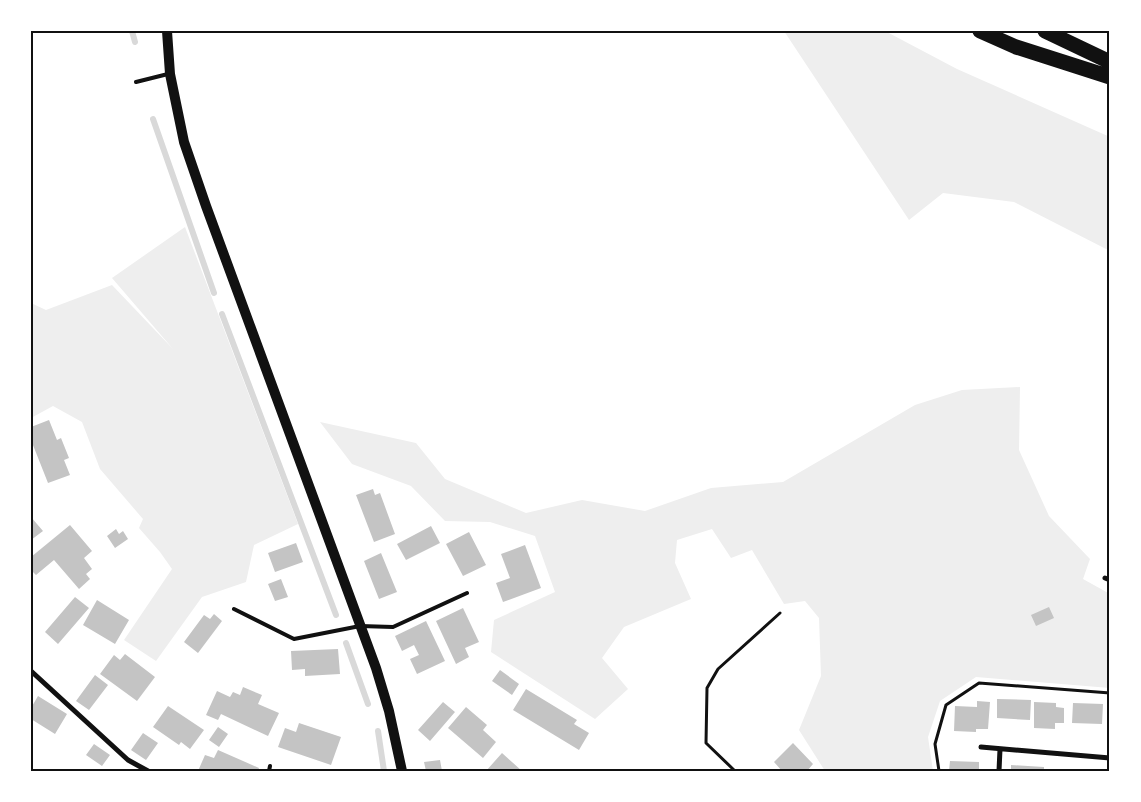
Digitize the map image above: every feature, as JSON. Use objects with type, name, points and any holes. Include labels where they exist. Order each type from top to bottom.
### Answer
[{"type":"highway","points":[[980,31],[1016,47],[1110,77]]},
{"type":"highway","points":[[1046,31],[1110,62]]},
{"type":"main road","points":[[166,31],[170,74],[184,142],[376,668],[389,711],[402,771]]},
{"type":"street","points":[[31,671],[128,760],[148,771]]},
{"type":"street","points":[[981,747],[1110,758]]},
{"type":"street","points":[[999,771],[1000,749]]},
{"type":"lane","points":[[136,82],[170,74]]},
{"type":"lane","points":[[234,609],[294,639],[360,626],[393,628],[467,593]]},
{"type":"lane","points":[[269,771],[270,766]]},
{"type":"path","points":[[735,771],[706,743],[707,688],[718,668],[780,613]]},
{"type":"path","points":[[939,771],[935,744],[946,705],[979,683],[1110,693]]},
{"type":"shaded area","points":[[784,31],[885,31],[957,69],[1110,137],[1110,251],[1014,202],[943,193],[909,220]]},
{"type":"shaded area","points":[[185,227],[298,524],[254,545],[246,582],[202,597],[156,661],[124,640],[172,569],[139,528],[143,519],[100,469],[82,422],[53,406],[31,418],[31,303],[46,310],[112,285],[173,349],[112,278]]},
{"type":"shaded area","points":[[1020,387],[1019,450],[1049,516],[1090,559],[1083,579],[1110,594],[1110,688],[976,677],[940,701],[928,737],[933,771],[825,771],[799,730],[821,676],[819,618],[805,601],[784,604],[752,550],[731,558],[712,529],[677,540],[675,563],[691,599],[624,627],[602,658],[628,689],[595,719],[491,652],[494,620],[555,592],[535,536],[490,522],[445,521],[411,486],[352,464],[320,422],[416,443],[445,479],[526,513],[582,500],[645,511],[711,488],[783,482],[915,405],[962,390]]},
{"type":"building","points":[[49,420],[57,440],[61,438],[69,458],[64,460],[70,475],[48,483],[31,440],[31,427]]},
{"type":"building","points":[[373,489],[375,495],[380,493],[395,534],[374,542],[356,495]]},
{"type":"building","points":[[31,517],[43,531],[31,540]]},
{"type":"building","points":[[70,525],[92,551],[84,558],[92,569],[86,574],[90,579],[79,589],[54,560],[36,575],[31,570],[31,557]]},
{"type":"building","points":[[431,526],[440,543],[406,560],[397,544]]},
{"type":"building","points":[[116,529],[119,534],[123,531],[128,539],[115,548],[107,536]]},
{"type":"building","points":[[469,532],[486,565],[463,576],[446,544]]},
{"type":"building","points":[[296,543],[303,562],[275,572],[268,553]]},
{"type":"building","points":[[525,545],[541,588],[503,602],[496,583],[510,578],[501,554]]},
{"type":"building","points":[[381,553],[397,592],[379,599],[364,561]]},
{"type":"building","points":[[281,579],[288,597],[275,601],[268,584]]},
{"type":"building","points":[[75,597],[89,608],[58,644],[45,632]]},
{"type":"building","points":[[97,600],[129,620],[115,644],[83,625]]},
{"type":"building","points":[[1049,607],[1054,618],[1036,626],[1031,615]]},
{"type":"building","points":[[463,608],[479,642],[465,648],[469,657],[456,664],[436,621]]},
{"type":"building","points":[[214,614],[222,621],[198,653],[184,642],[204,615],[210,619]]},
{"type":"building","points":[[426,621],[445,661],[417,674],[410,659],[419,655],[414,645],[402,651],[395,636]]},
{"type":"building","points":[[338,649],[340,674],[305,676],[305,669],[292,670],[291,651]]},
{"type":"building","points":[[125,654],[155,677],[137,701],[100,674],[114,655],[120,660]]},
{"type":"building","points":[[500,670],[519,684],[512,695],[492,681]]},
{"type":"building","points":[[95,675],[108,685],[89,710],[76,701]]},
{"type":"building","points":[[243,687],[262,695],[258,704],[279,713],[268,736],[221,714],[218,720],[206,715],[217,691],[230,697],[233,692],[240,695]]},
{"type":"building","points":[[526,689],[577,720],[574,724],[589,733],[579,750],[513,710]]},
{"type":"building","points":[[38,696],[67,714],[55,734],[31,719],[31,708]]},
{"type":"building","points":[[997,699],[1031,700],[1030,720],[997,718]]},
{"type":"building","points":[[977,701],[990,702],[988,729],[976,729],[976,732],[954,731],[955,706],[977,707]]},
{"type":"building","points":[[443,702],[455,712],[430,741],[418,730]]},
{"type":"building","points":[[1034,702],[1056,703],[1056,707],[1064,708],[1064,723],[1055,723],[1055,729],[1034,728]]},
{"type":"building","points":[[1073,703],[1103,704],[1102,724],[1072,723]]},
{"type":"building","points":[[168,706],[204,730],[190,749],[181,742],[179,745],[153,727]]},
{"type":"building","points":[[466,707],[487,725],[483,730],[496,742],[483,758],[448,728]]},
{"type":"building","points":[[299,723],[341,737],[331,765],[278,747],[285,728],[296,732]]},
{"type":"building","points":[[218,727],[228,734],[219,747],[209,740]]},
{"type":"building","points":[[143,733],[158,743],[146,760],[131,750]]},
{"type":"building","points":[[793,743],[813,764],[807,771],[782,771],[774,762]]},
{"type":"building","points":[[94,744],[110,755],[102,766],[86,755]]},
{"type":"building","points":[[218,750],[259,768],[258,771],[198,771],[205,755],[214,758]]},
{"type":"building","points":[[502,753],[522,771],[486,771]]},
{"type":"building","points":[[440,760],[442,771],[426,771],[424,762]]},
{"type":"building","points":[[950,761],[979,762],[979,771],[949,771]]},
{"type":"building","points":[[1011,765],[1044,767],[1044,771],[1011,771]]},
{"type":"waterway","points":[[132,31],[135,42]]},
{"type":"waterway","points":[[153,119],[214,293]]},
{"type":"waterway","points":[[222,314],[336,615]]},
{"type":"waterway","points":[[346,643],[368,704]]},
{"type":"waterway","points":[[378,731],[384,771]]}]
